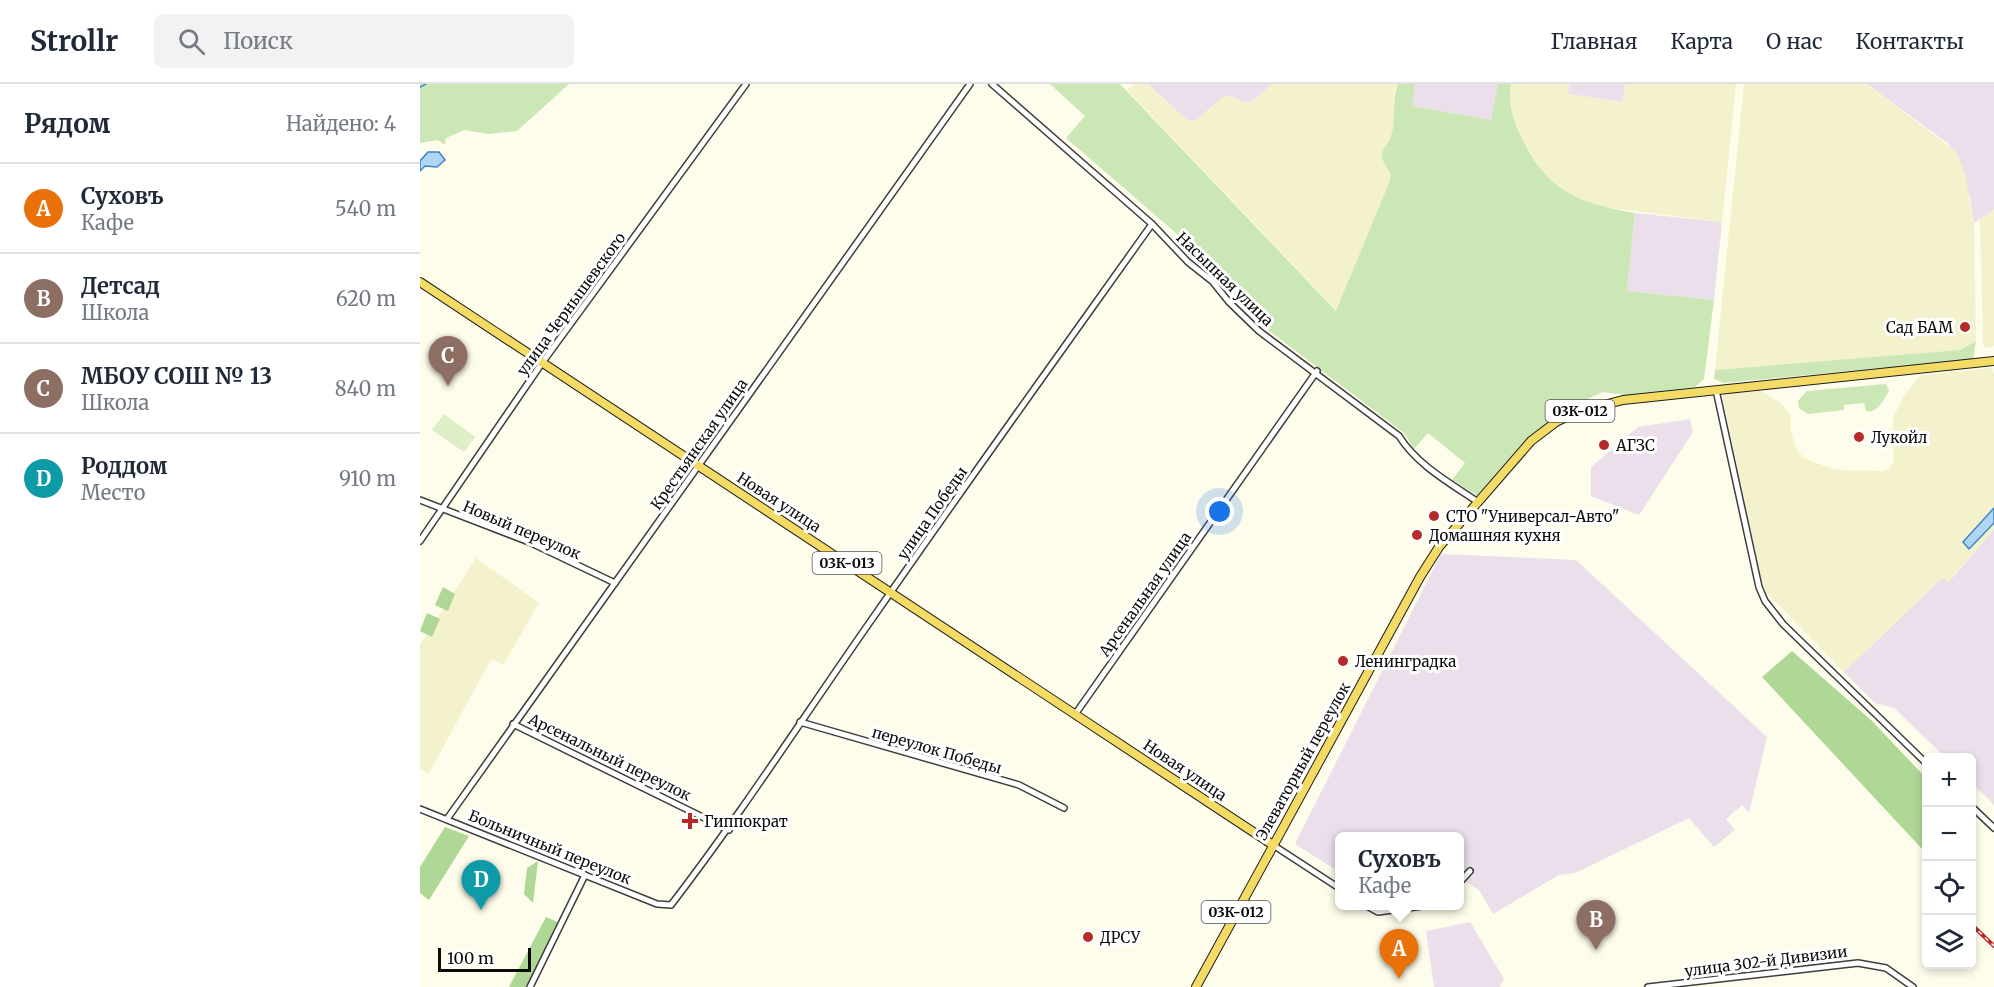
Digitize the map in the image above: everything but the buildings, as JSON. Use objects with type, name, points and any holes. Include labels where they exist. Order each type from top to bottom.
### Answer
[{"type":"main road","name":"Новая улица","points":[[420,282],[1273,845]]},
{"type":"main road","name":"03К-012","points":[[1478,502],[1531,441],[1556,422],[1578,412],[1623,400],[1886,375],[1994,361]]},
{"type":"main road","name":"Элеваторный переулок","points":[[1196,987],[1420,577],[1440,547],[1478,502]]},
{"type":"main road","name":"Элеваторный переулок","points":[[1190,987],[1199,979]]},
{"type":"street","name":"улица Чернышевского","points":[[420,542],[542,363],[746,84]]},
{"type":"street","name":"Крестьянская улица","points":[[447,819],[970,84]]},
{"type":"street","name":"Насыпная улица","points":[[992,84],[1152,224],[1188,262],[1212,281],[1229,302],[1259,331],[1317,371],[1399,436],[1408,450],[1438,475],[1478,502]]},
{"type":"street","name":"улица Победы","points":[[671,905],[729,830],[800,722],[1152,224]]},
{"type":"street","name":"Арсенальная улица","points":[[1076,713],[1317,371]]},
{"type":"street","points":[[1716,390],[1759,587],[1765,601],[1783,624],[1922,759]]},
{"type":"street","name":"Новый переулок","points":[[420,500],[529,542],[615,583]]},
{"type":"street","name":"переулок Победы","points":[[800,722],[1019,784],[1064,808]]},
{"type":"street","name":"Арсенальный переулок","points":[[513,724],[729,830]]},
{"type":"street","name":"Больничный переулок","points":[[420,809],[657,903],[671,905]]},
{"type":"street","points":[[1976,812],[1994,828]]},
{"type":"street","points":[[1273,845],[1335,885]]},
{"type":"street","points":[[1464,878],[1470,871]]},
{"type":"street","points":[[530,987],[585,875]]},
{"type":"street","points":[[1374,910],[1378,912],[1393,910]]},
{"type":"street","name":"улица 302-й Дивизии","points":[[1648,987],[1847,963],[1886,968],[1913,987]]},
{"type":"shaded area","points":[[1148,84],[1272,84],[1253,101],[1245,102],[1226,95],[1195,121],[1187,120]]},
{"type":"shaded area","points":[[1415,84],[1498,84],[1492,120],[1411,106]]},
{"type":"shaded area","points":[[1569,84],[1625,84],[1623,102],[1568,94]]},
{"type":"shaded area","points":[[1867,84],[1994,84],[1994,210],[1974,223],[1970,197],[1949,144]]},
{"type":"shaded area","points":[[1635,213],[1722,222],[1714,300],[1627,291]]},
{"type":"shaded area","points":[[1690,419],[1693,432],[1639,515],[1591,496],[1591,467],[1638,427]]},
{"type":"shaded area","points":[[1994,529],[1994,805],[1976,787],[1976,753],[1941,753],[1894,708],[1875,703],[1844,672],[1943,577],[1948,582]]},
{"type":"shaded area","points":[[1441,554],[1576,560],[1767,737],[1749,813],[1742,805],[1726,819],[1735,830],[1714,847],[1689,818],[1575,873],[1559,875],[1493,914],[1479,890],[1464,880],[1464,832],[1335,832],[1335,869],[1295,844]]},
{"type":"shaded area","points":[[1470,922],[1504,979],[1500,987],[1434,987],[1426,931]]},
{"type":"green space","points":[[420,84],[569,84],[517,131],[489,134],[464,130],[446,138],[445,145],[438,140],[420,143]]},
{"type":"green space","points":[[1050,84],[1120,84],[1336,311],[1389,183],[1391,174],[1383,161],[1382,154],[1393,130],[1398,84],[1415,84],[1412,106],[1491,120],[1498,84],[1511,84],[1510,100],[1514,121],[1544,173],[1556,185],[1583,200],[1635,213],[1627,291],[1714,300],[1704,379],[1695,387],[1626,395],[1603,392],[1588,399],[1530,436],[1477,495],[1452,480],[1465,463],[1428,433],[1414,449],[1404,433],[1264,327],[1177,234],[1066,138],[1085,116]]},
{"type":"green space","points":[[1134,84],[1148,84],[1187,120],[1194,121],[1226,95],[1245,102],[1253,101],[1272,84],[1398,84],[1394,93],[1395,121],[1391,136],[1382,153],[1391,174],[1389,183],[1337,311],[1127,90]]},
{"type":"green space","points":[[1511,84],[1569,84],[1568,94],[1622,102],[1625,84],[1736,84],[1722,222],[1596,206],[1561,190],[1544,174],[1522,139],[1510,110]]},
{"type":"green space","points":[[1744,84],[1867,84],[1957,152],[1965,174],[1974,223],[1976,341],[1960,350],[1715,370]]},
{"type":"green space","points":[[1994,210],[1994,346],[1987,348],[1983,346],[1980,219]]},
{"type":"green space","points":[[1976,341],[1973,359],[1724,383],[1714,379],[1715,370],[1960,350]]},
{"type":"green space","points":[[1992,368],[1994,375],[1994,529],[1948,582],[1942,578],[1844,672],[1767,593],[1761,579],[1722,394],[1761,391],[1782,404],[1791,416],[1791,432],[1797,451],[1806,459],[1835,470],[1883,471],[1890,468],[1894,460],[1893,418],[1904,395],[1921,375]]},
{"type":"green space","points":[[1886,384],[1889,391],[1880,406],[1874,410],[1866,411],[1864,403],[1844,405],[1844,410],[1808,414],[1799,408],[1798,401],[1807,391]]},
{"type":"green space","points":[[444,414],[475,437],[464,452],[432,430]]},
{"type":"green space","points":[[476,558],[539,603],[503,665],[491,659],[429,773],[420,769],[420,645]]},
{"type":"green space","points":[[443,587],[455,594],[448,611],[435,605]]},
{"type":"green space","points":[[427,613],[440,619],[432,637],[420,631]]},
{"type":"green space","points":[[1792,651],[1872,721],[1922,774],[1922,849],[1762,677]]},
{"type":"green space","points":[[445,827],[469,836],[429,900],[420,893],[420,867]]},
{"type":"green space","points":[[538,861],[533,903],[524,894],[527,868]]},
{"type":"green space","points":[[546,917],[560,923],[529,987],[509,987]]},
{"type":"water","points":[[428,152],[439,152],[445,160],[437,167],[425,166],[420,171],[420,161]]},
{"type":"water","points":[[1994,508],[1994,523],[1969,549],[1963,542]]},
{"type":"waterway","points":[[420,87],[426,84]]},
{"type":"railway","points":[[1976,929],[1994,946]]},
{"type":"place","name":"Сад БАМ","points":[[1965,327]]},
{"type":"place","name":"МБОУ СОШ № 13","points":[[448,386]]},
{"type":"place","name":"Лукойл","points":[[1859,437]]},
{"type":"place","name":"АГЗС","points":[[1604,445]]},
{"type":"place","name":"СТО \"Универсал-Авто\"","points":[[1434,516]]},
{"type":"place","name":"Домашняя кухня","points":[[1417,535]]},
{"type":"place","name":"Ленинградка","points":[[1343,661]]},
{"type":"place","name":"Гиппократ","points":[[690,821]]},
{"type":"place","name":"Роддом","points":[[481,910]]},
{"type":"place","name":"ДРСУ","points":[[1088,937]]},
{"type":"place","name":"Детсад","points":[[1596,950]]},
{"type":"place","name":"Суховъ","points":[[1399,979]]}]
